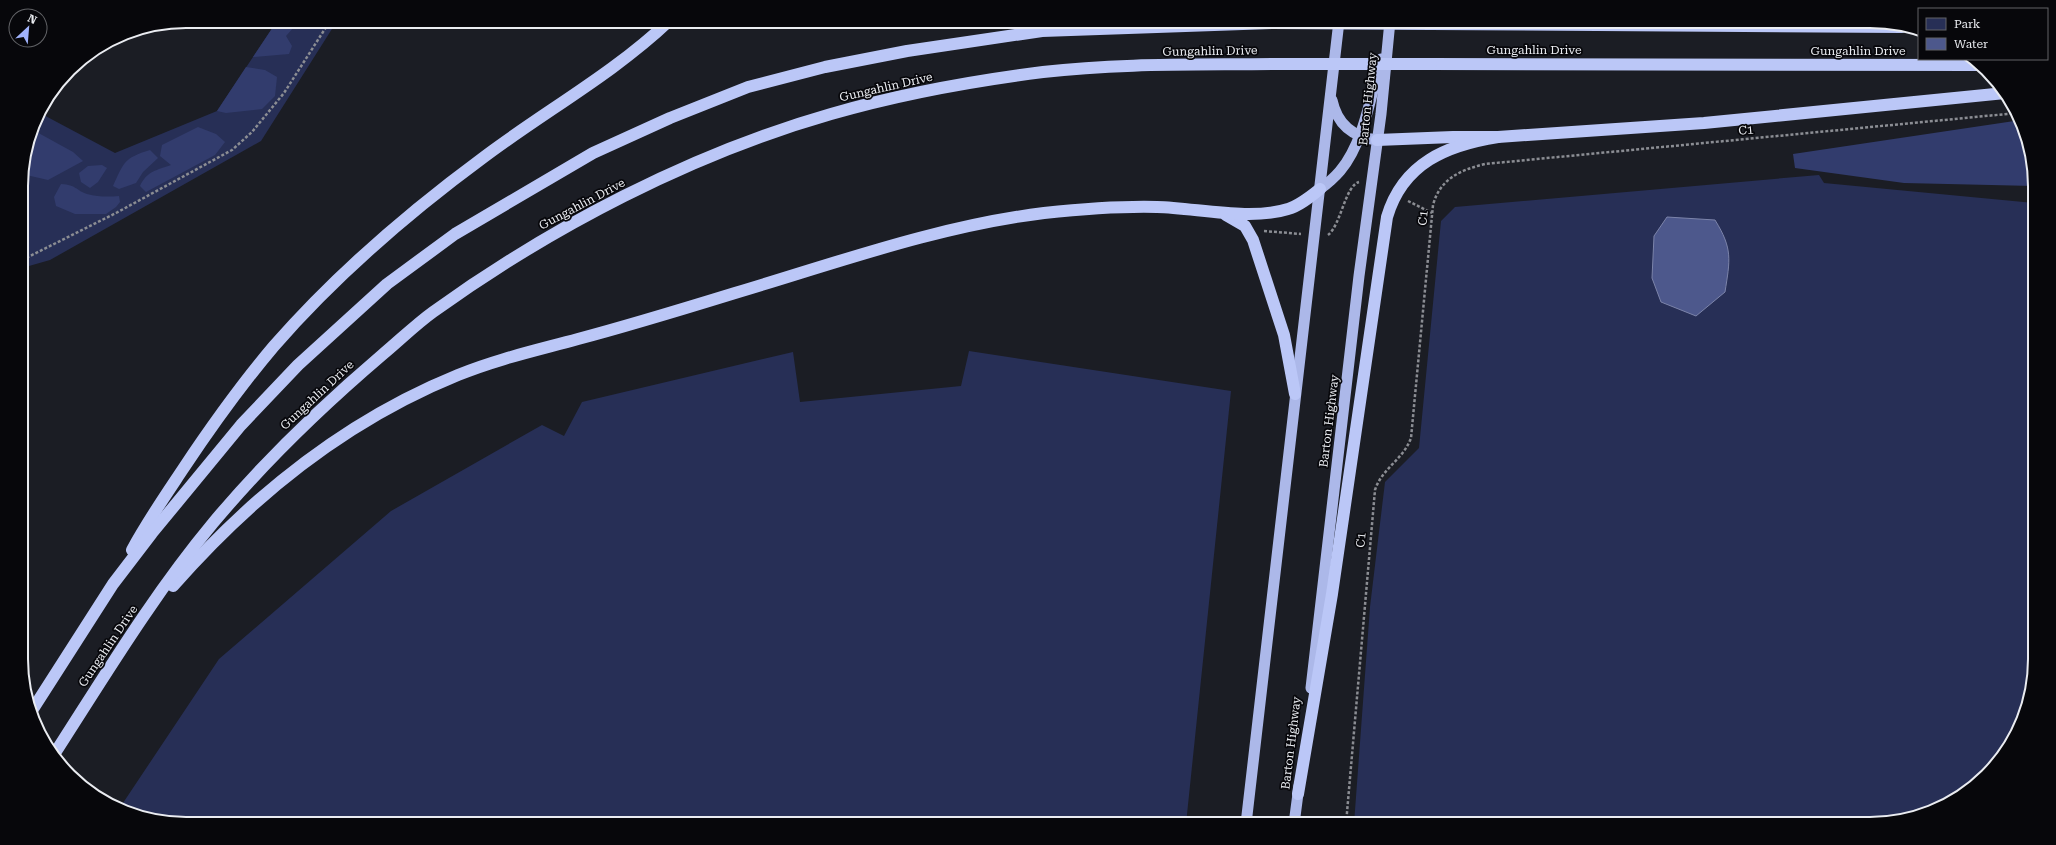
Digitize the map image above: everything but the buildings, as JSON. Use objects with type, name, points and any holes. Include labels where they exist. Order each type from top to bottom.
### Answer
[{"type":"highway","points":[[113,584],[145,526],[204,438],[255,369],[307,311],[357,260],[420,206],[484,156],[618,63],[660,28]]},
{"type":"highway","name":"Gungahlin Drive","points":[[35,706],[113,584],[166,514],[241,425],[298,365],[387,284],[455,234],[593,153],[670,118],[748,87],[824,67],[899,52],[1042,32],[1145,28]]},
{"type":"highway","points":[[1247,817],[1338,28]]},
{"type":"highway","points":[[139,626],[194,563],[244,514],[286,477],[358,425],[407,398],[461,374],[512,356],[639,322],[903,243],[966,227],[1080,209],[1131,207],[1255,214],[1271,213],[1294,207],[1320,189],[1345,164],[1359,136],[1388,28]]},
{"type":"highway","name":"Barton Highway","points":[[1295,817],[1377,140],[1389,28]]},
{"type":"highway","name":"Gungahlin Drive","points":[[57,750],[179,567],[212,524],[270,458],[341,390],[430,314],[550,237],[619,199],[682,169],[756,139],[830,114],[902,96],[1046,72],[1129,66],[1274,64],[1971,65]]},
{"type":"highway","points":[[1330,94],[1334,109],[1341,123],[1359,136],[1377,140],[1498,137],[1704,122],[1998,94]]},
{"type":"highway","points":[[1298,794],[1333,587],[1385,222],[1398,192],[1417,170],[1437,154],[1465,143],[1498,137]]},
{"type":"highway","points":[[1203,210],[1231,217],[1241,222],[1248,230],[1255,244],[1280,322],[1295,394]]},
{"type":"path","points":[[28,257],[123,210],[232,150],[252,132],[284,94],[326,28]]},
{"type":"path","name":"C1","points":[[1347,817],[1375,490],[1383,473],[1406,450],[1413,431],[1432,213],[1437,194],[1447,180],[1464,170],[1485,164],[2011,114]]},
{"type":"path","points":[[1248,230],[1326,236],[1330,233],[1354,184],[1371,183]]},
{"type":"path","points":[[1398,192],[1412,203],[1432,213]]},
{"type":"green space","points":[[272,28],[333,28],[261,141],[50,260],[28,266],[29,165],[36,135],[44,115],[115,153],[217,111]]},
{"type":"green space","points":[[1819,175],[1824,183],[2028,202],[2028,670],[2023,700],[2012,729],[2001,747],[1982,771],[1958,790],[1940,801],[1911,812],[1881,817],[1355,817],[1370,607],[1385,482],[1419,448],[1441,221],[1455,207]]},
{"type":"green space","points":[[969,351],[1231,391],[1187,817],[175,817],[145,812],[122,804],[219,659],[391,511],[542,425],[564,436],[582,402],[793,352],[800,402],[961,386]]},
{"type":"shaded area","points":[[272,28],[293,28],[286,36],[292,46],[289,54],[253,57]]},
{"type":"shaded area","points":[[246,67],[265,70],[277,77],[275,96],[262,109],[226,113],[217,111]]},
{"type":"shaded area","points":[[2014,121],[2023,145],[2027,165],[2028,186],[1904,183],[1795,168],[1793,154]]},
{"type":"shaded area","points":[[198,127],[216,134],[225,142],[215,155],[146,192],[140,186],[146,177],[157,170],[171,165],[160,156],[162,145]]},
{"type":"shaded area","points":[[37,132],[73,152],[83,161],[48,180],[28,175],[33,145]]},
{"type":"shaded area","points":[[150,150],[158,158],[143,172],[136,183],[119,189],[113,186],[126,162],[141,153]]},
{"type":"shaded area","points":[[102,165],[107,168],[98,182],[90,188],[81,182],[79,173],[88,166]]},
{"type":"shaded area","points":[[61,184],[70,185],[91,195],[119,196],[120,202],[106,214],[75,214],[56,206],[54,197]]},
{"type":"water","points":[[1667,217],[1715,220],[1725,239],[1729,255],[1729,263],[1725,292],[1696,316],[1661,302],[1652,278],[1654,236]]}]
